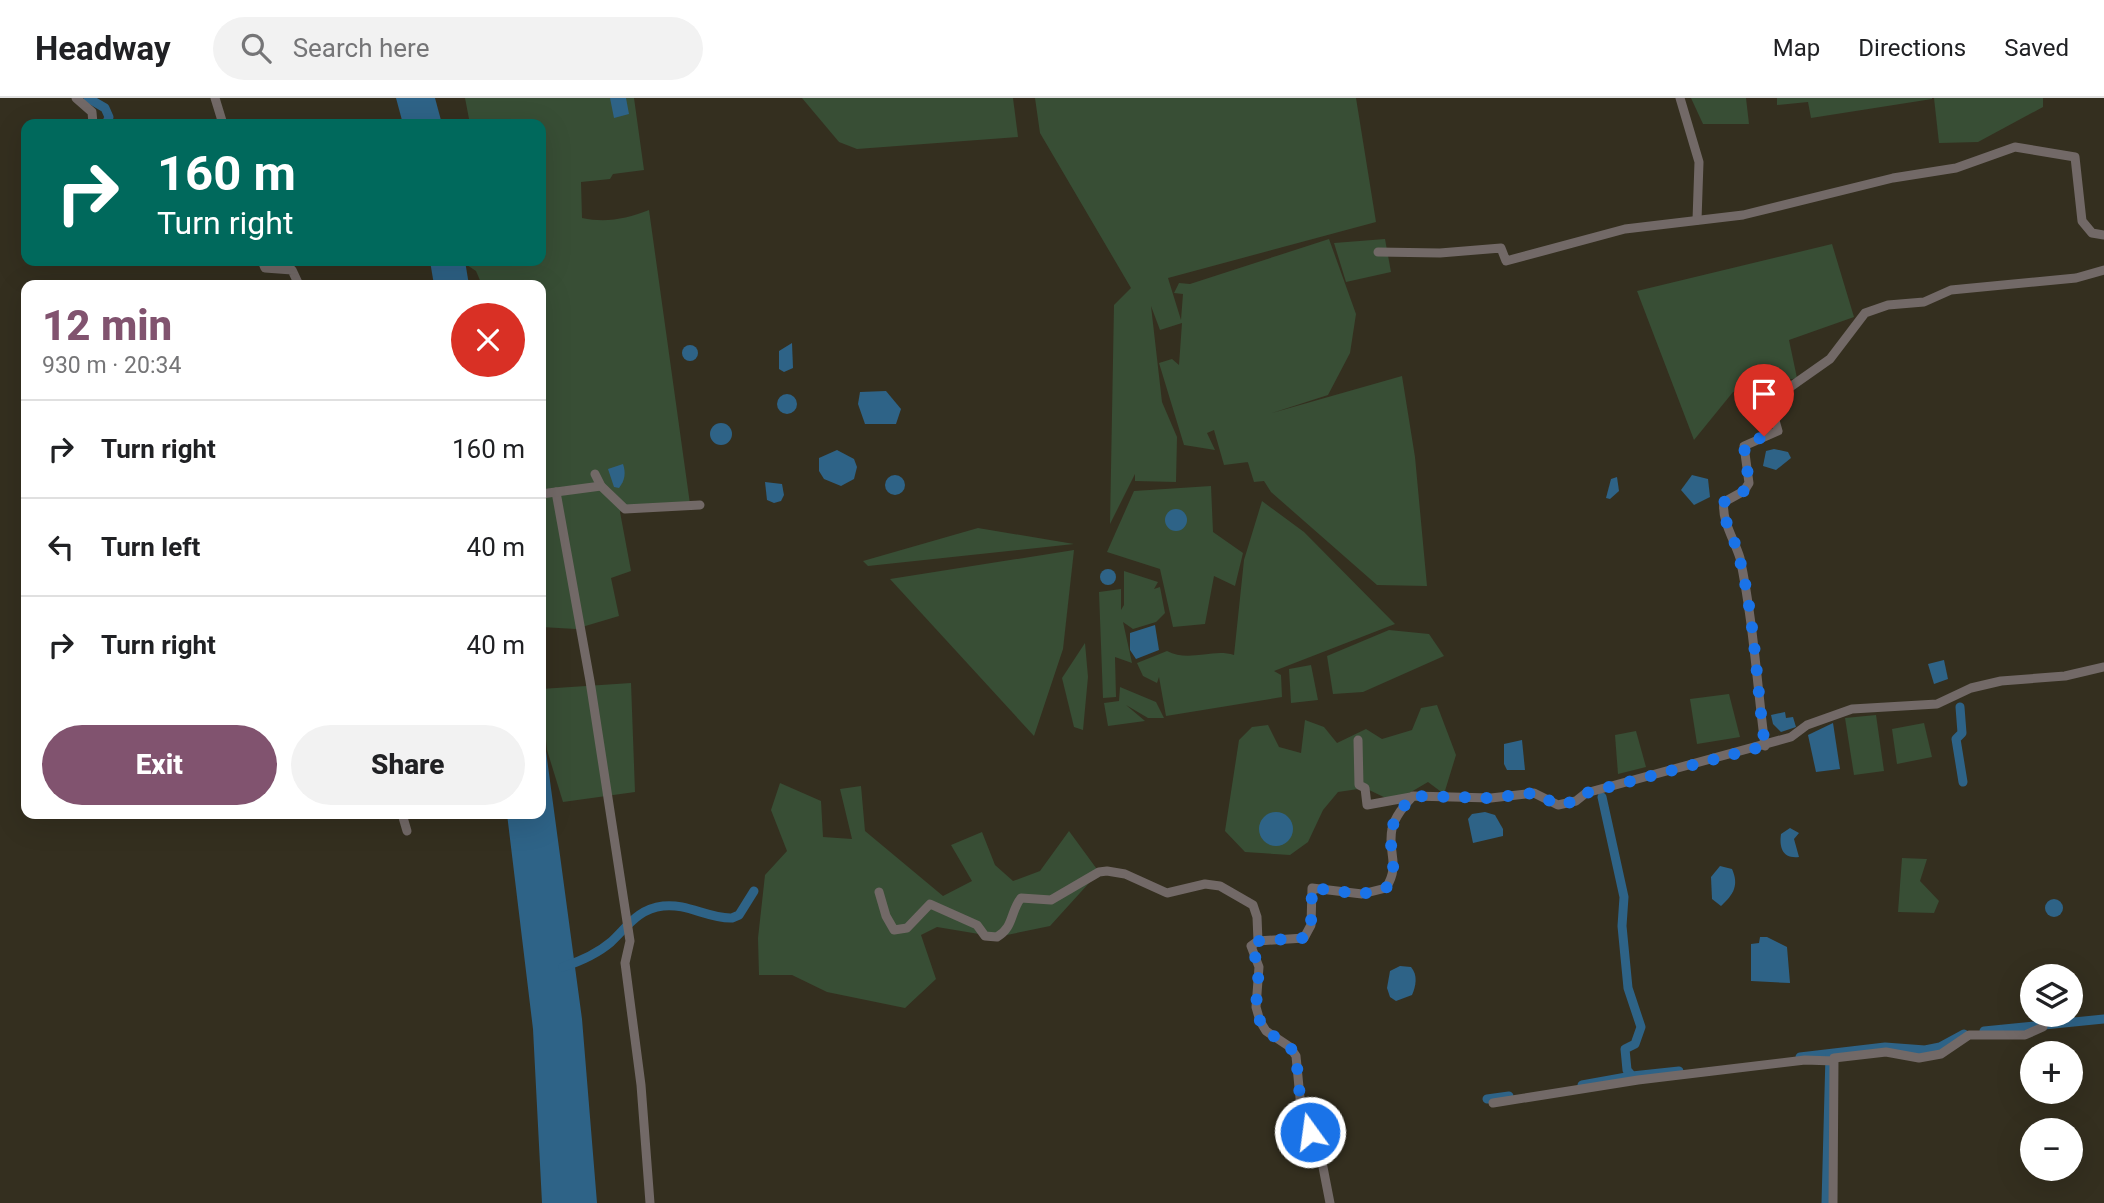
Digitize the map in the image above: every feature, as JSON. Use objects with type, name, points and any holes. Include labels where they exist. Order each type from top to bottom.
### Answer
[{"type":"street","points":[[76,98],[92,112],[93,119]]},
{"type":"street","points":[[215,98],[221,119]]},
{"type":"street","points":[[1680,98],[1699,162],[1697,220]]},
{"type":"street","points":[[1378,252],[1440,253],[1502,248],[1506,261],[1625,229],[1743,215],[1893,178],[1956,168],[2015,147],[2075,157],[2082,221],[2092,233],[2104,235]]},
{"type":"street","points":[[264,266],[292,270],[297,280]]},
{"type":"street","points":[[1765,746],[1748,601],[1739,557],[1723,511],[1724,502],[1744,491],[1749,483],[1744,446],[1778,430],[1772,410],[1776,397],[1830,359],[1865,313],[1888,305],[1924,302],[1951,290],[2076,278],[2104,270]]},
{"type":"street","points":[[595,474],[601,485],[625,509],[700,505]]},
{"type":"street","points":[[546,493],[601,485]]},
{"type":"street","points":[[556,492],[590,681],[630,941],[625,963],[641,1085],[650,1203]]},
{"type":"street","points":[[1357,740],[1359,785],[1364,788],[1367,805],[1413,796],[1491,798],[1534,793],[1558,805],[1576,801],[1586,793],[1765,746],[1791,737],[1807,725],[1852,709],[1937,704],[1971,688],[2001,681],[2065,676],[2104,667]]},
{"type":"street","points":[[1330,1203],[1327,1179],[1301,1108],[1296,1056],[1290,1047],[1266,1031],[1256,1007],[1260,979],[1251,946],[1258,941],[1304,938],[1311,925],[1312,888],[1362,894],[1386,888],[1394,876],[1392,827],[1402,807],[1413,796]]},
{"type":"street","points":[[403,819],[407,831]]},
{"type":"street","points":[[879,892],[886,916],[894,930],[907,928],[930,904],[977,925],[985,936],[996,937],[1012,923],[1016,905],[1021,898],[1051,900],[1099,872],[1117,871],[1167,893],[1205,884],[1237,894],[1252,905],[1257,917],[1258,941]]},
{"type":"street","points":[[1493,1103],[1793,1061],[1822,1063],[1833,1061],[1834,1058],[1885,1052],[1919,1059],[1941,1054],[1969,1035],[2025,1035],[2043,1027]]},
{"type":"street","points":[[1833,1061],[1833,1203]]},
{"type":"green space","points":[[465,98],[634,98],[644,170],[613,174],[610,179],[581,182],[582,218],[616,219],[649,210],[690,504],[626,508],[599,484],[546,491],[546,280],[480,280],[476,271],[468,266],[546,266],[546,119],[469,119]]},
{"type":"green space","points":[[802,98],[1013,98],[1018,137],[857,149],[839,142]]},
{"type":"green space","points":[[1035,98],[1356,98],[1376,222],[1168,278],[1181,320],[1183,294],[1174,293],[1179,283],[1190,284],[1329,239],[1356,314],[1350,353],[1328,395],[1272,413],[1402,376],[1415,457],[1427,586],[1377,585],[1271,492],[1264,481],[1254,482],[1248,462],[1224,465],[1214,430],[1207,433],[1215,450],[1184,445],[1159,363],[1172,359],[1179,365],[1182,323],[1160,330],[1151,306],[1162,402],[1177,437],[1176,482],[1135,481],[1135,474],[1110,524],[1114,305],[1131,288],[1040,133]]},
{"type":"green space","points":[[1691,98],[1746,98],[1749,124],[1703,124]]},
{"type":"green space","points":[[1777,98],[1932,99],[1811,118],[1808,102],[1777,105]]},
{"type":"green space","points":[[1934,98],[2043,98],[2043,107],[1978,142],[1939,143]]},
{"type":"green space","points":[[1385,239],[1391,272],[1346,282],[1334,243]]},
{"type":"green space","points":[[1832,244],[1854,317],[1789,340],[1797,378],[1733,392],[1694,440],[1637,291]]},
{"type":"green space","points":[[1211,486],[1213,532],[1243,553],[1235,586],[1214,576],[1205,624],[1173,627],[1160,569],[1107,552],[1134,491]]},
{"type":"green space","points":[[600,487],[622,509],[620,512],[631,571],[611,578],[619,616],[582,627],[557,493]]},
{"type":"green space","points":[[554,494],[579,628],[576,629],[546,627],[546,495]]},
{"type":"green space","points":[[1262,501],[1304,532],[1395,624],[1274,671],[1281,675],[1282,697],[1166,716],[1159,677],[1157,683],[1143,676],[1137,663],[1167,651],[1184,656],[1217,653],[1234,655],[1244,560]]},
{"type":"green space","points":[[978,528],[1074,544],[868,566],[863,561]]},
{"type":"green space","points":[[1074,550],[1063,649],[1034,736],[890,579]]},
{"type":"green space","points":[[1124,571],[1158,582],[1154,589],[1160,587],[1165,613],[1156,622],[1133,629],[1123,622],[1132,663],[1115,657],[1116,697],[1103,698],[1099,592],[1121,589],[1121,610],[1124,605]]},
{"type":"green space","points":[[1389,630],[1429,634],[1444,656],[1363,692],[1333,694],[1327,656]]},
{"type":"green space","points":[[1085,643],[1088,677],[1083,730],[1074,727],[1062,678]]},
{"type":"green space","points":[[1311,665],[1318,700],[1291,703],[1289,669]]},
{"type":"green space","points":[[631,683],[635,792],[563,802],[547,750],[546,689]]},
{"type":"green space","points":[[1120,687],[1156,702],[1164,718],[1148,718],[1126,705],[1145,721],[1108,726],[1104,703],[1119,701]]},
{"type":"green space","points":[[1729,694],[1740,737],[1697,744],[1690,699]]},
{"type":"green space","points":[[1437,705],[1456,755],[1444,794],[1428,782],[1394,802],[1365,788],[1338,792],[1323,810],[1308,842],[1290,855],[1245,852],[1225,831],[1239,740],[1252,727],[1268,725],[1279,747],[1301,753],[1305,720],[1324,727],[1337,743],[1366,729],[1382,739],[1412,730],[1421,708]]},
{"type":"green space","points":[[1876,715],[1884,771],[1854,775],[1845,718]]},
{"type":"green space","points":[[1924,723],[1932,757],[1897,764],[1892,729]]},
{"type":"green space","points":[[1636,731],[1646,767],[1618,774],[1615,735]]},
{"type":"green space","points":[[780,783],[821,801],[823,837],[852,839],[840,789],[861,786],[865,831],[943,896],[972,881],[951,845],[982,832],[995,865],[1013,881],[1040,871],[1069,831],[1099,872],[1050,926],[997,937],[937,927],[921,935],[936,979],[905,1008],[827,992],[792,975],[759,975],[758,938],[765,875],[787,851],[771,810]]},
{"type":"green space","points":[[1902,858],[1927,859],[1920,881],[1939,901],[1934,913],[1898,912]]},
{"type":"water","points":[[396,98],[435,98],[441,119],[402,119]]},
{"type":"water","points":[[610,98],[626,98],[629,114],[614,118]]},
{"type":"water","points":[[431,266],[466,266],[468,280],[433,280]]},
{"type":"water","points":[[792,343],[793,368],[784,372],[779,369],[779,351]]},
{"type":"water","points":[[690,345],[696,347],[696,359],[690,361],[684,359],[682,353],[684,347]]},
{"type":"water","points":[[886,391],[901,409],[896,424],[865,424],[858,404],[860,392]]},
{"type":"water","points":[[787,394],[794,397],[797,404],[794,411],[787,414],[780,411],[777,404],[780,397]]},
{"type":"water","points":[[721,423],[729,426],[732,434],[729,442],[721,445],[713,442],[710,434],[713,426]]},
{"type":"water","points":[[1774,449],[1788,452],[1791,458],[1776,470],[1763,466],[1766,451]]},
{"type":"water","points":[[837,450],[854,459],[857,467],[854,479],[841,486],[824,479],[819,471],[819,458]]},
{"type":"water","points":[[623,464],[623,482],[619,488],[614,487],[608,469]]},
{"type":"water","points":[[895,475],[902,478],[905,485],[902,492],[895,495],[888,492],[885,485],[888,478]]},
{"type":"water","points":[[1692,475],[1708,479],[1710,497],[1694,505],[1681,490]]},
{"type":"water","points":[[1617,477],[1619,491],[1610,499],[1606,498],[1611,479]]},
{"type":"water","points":[[765,482],[782,484],[784,495],[781,501],[774,503],[767,500]]},
{"type":"water","points":[[1176,509],[1184,512],[1187,520],[1184,528],[1176,531],[1168,528],[1165,520],[1168,512]]},
{"type":"water","points":[[1105,569],[1111,569],[1116,577],[1114,583],[1105,585],[1100,580],[1100,574]]},
{"type":"water","points":[[1155,625],[1159,650],[1136,659],[1130,650],[1130,633]]},
{"type":"water","points":[[1944,660],[1948,679],[1934,684],[1928,664]]},
{"type":"water","points":[[1785,712],[1786,718],[1793,717],[1796,727],[1781,732],[1773,724],[1771,715]]},
{"type":"water","points":[[1833,723],[1840,769],[1816,772],[1808,735]]},
{"type":"water","points":[[1522,740],[1525,770],[1507,770],[1504,764],[1504,744]]},
{"type":"water","points":[[546,751],[582,1019],[597,1203],[542,1203],[533,1029],[508,819],[546,819]]},
{"type":"water","points":[[1276,812],[1288,817],[1293,829],[1288,841],[1276,846],[1264,841],[1259,829],[1264,817]]},
{"type":"water","points":[[1485,812],[1495,815],[1503,829],[1503,836],[1473,843],[1468,819],[1472,814]]},
{"type":"water","points":[[1790,828],[1799,833],[1794,839],[1799,857],[1783,852],[1781,834]]},
{"type":"water","points":[[1720,866],[1732,869],[1735,880],[1732,893],[1721,906],[1712,899],[1711,877]]},
{"type":"water","points":[[2054,899],[2060,902],[2063,908],[2060,914],[2054,917],[2048,914],[2045,908],[2048,902]]},
{"type":"water","points":[[1760,937],[1767,937],[1787,947],[1790,983],[1751,981],[1751,944],[1759,943]]},
{"type":"water","points":[[1400,966],[1411,967],[1415,973],[1415,984],[1412,995],[1396,1001],[1390,997],[1387,988],[1390,971]]},
{"type":"waterway","points":[[88,98],[105,108],[108,119]]},
{"type":"waterway","points":[[1960,707],[1962,733],[1956,739],[1963,782]]},
{"type":"waterway","points":[[1602,797],[1624,897],[1622,926],[1628,988],[1641,1027],[1635,1044],[1625,1049],[1627,1070],[1632,1076],[1679,1071]]},
{"type":"waterway","points":[[563,967],[600,950],[634,919],[654,908],[672,906],[732,918],[739,915],[754,891]]},
{"type":"waterway","points":[[1984,1031],[2104,1019]]},
{"type":"waterway","points":[[1800,1057],[1885,1047],[1925,1050],[1940,1047],[1964,1034]]},
{"type":"waterway","points":[[1826,1203],[1830,1055]]},
{"type":"waterway","points":[[1582,1085],[1632,1076]]},
{"type":"waterway","points":[[1487,1099],[1509,1096]]},
{"type":"route","points":[[1310,1132],[1301,1108],[1296,1056],[1290,1047],[1266,1031],[1260,1021],[1256,1007],[1259,967],[1251,946],[1258,941],[1304,938],[1311,925],[1312,888],[1362,894],[1386,888],[1394,876],[1392,827],[1402,807],[1413,796],[1462,795],[1491,798],[1534,793],[1558,805],[1576,801],[1586,793],[1602,791],[1648,776],[1765,746],[1748,601],[1739,557],[1723,511],[1724,502],[1744,491],[1749,483],[1744,446],[1764,436]]}]
